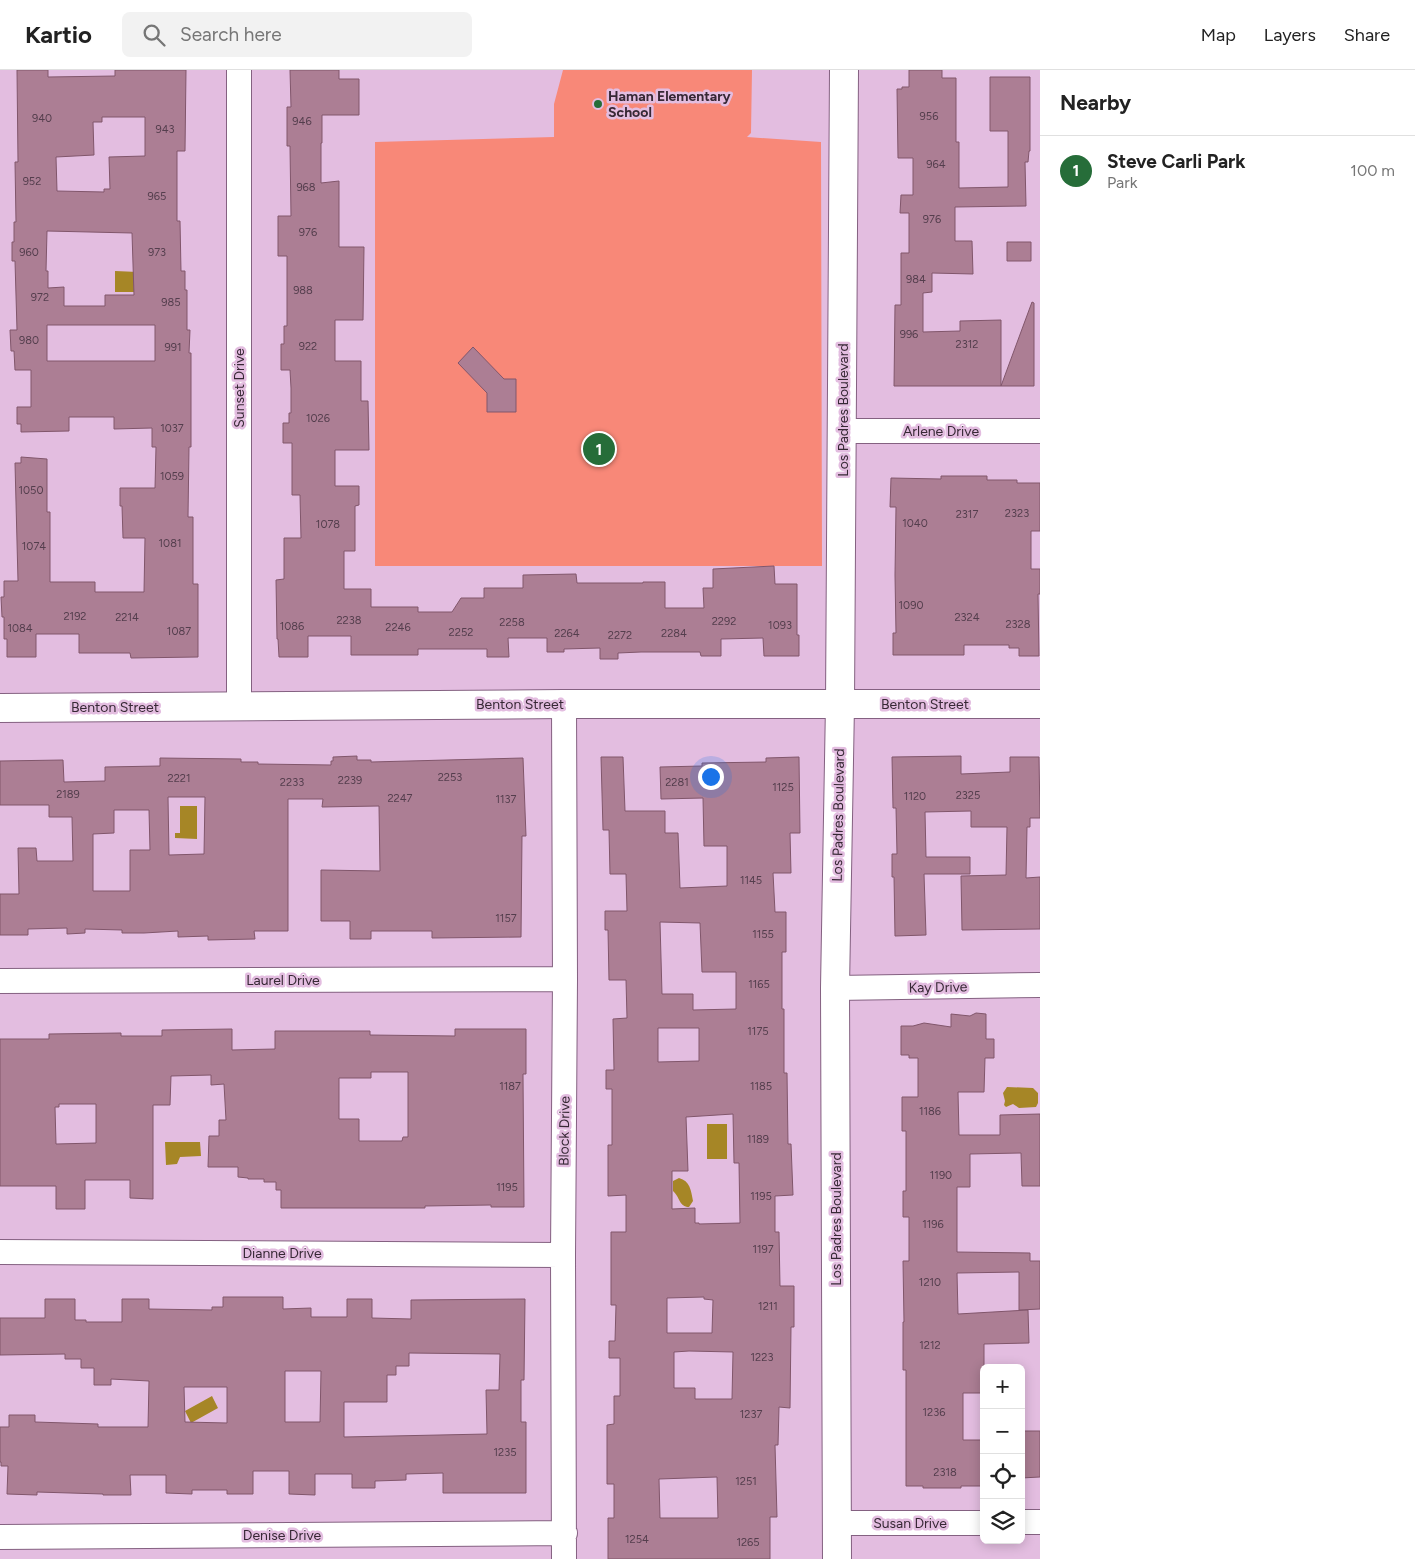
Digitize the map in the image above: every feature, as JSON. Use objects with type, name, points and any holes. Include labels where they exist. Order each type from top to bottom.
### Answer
[{"type":"street","name":"Sunset Drive","points":[[239,70],[239,706]]},
{"type":"street","name":"Los Padres Boulevard","points":[[837,1559],[835,988],[843,431],[844,70]]},
{"type":"street","name":"Arlene Drive","points":[[843,431],[1040,432]]},
{"type":"street","name":"Benton Street","points":[[0,708],[564,704],[1040,704]]},
{"type":"street","name":"Block Drive","points":[[564,704],[564,1559]]},
{"type":"street","name":"Laurel Drive","points":[[0,981],[565,979]]},
{"type":"street","name":"Kay Drive","points":[[835,988],[1040,986]]},
{"type":"street","name":"Dianne Drive","points":[[0,1252],[563,1255]]},
{"type":"street","name":"Susan Drive","points":[[837,1523],[980,1522]]},
{"type":"street","points":[[1025,1522],[1040,1522]]},
{"type":"street","name":"Denise Drive","points":[[0,1537],[564,1533]]},
{"type":"shaded area","points":[[563,70],[752,70],[751,133],[747,137],[821,142],[822,566],[375,566],[375,142],[554,137],[554,104]]},
{"type":"shaded area","points":[[115,271],[138,272],[137,292],[115,292]]},
{"type":"shaded area","points":[[180,806],[197,806],[197,839],[175,838],[175,833],[180,833]]},
{"type":"shaded area","points":[[1007,1087],[1033,1088],[1038,1093],[1036,1107],[1019,1108],[1013,1104],[1006,1107],[1004,1105],[1003,1093]]},
{"type":"shaded area","points":[[707,1124],[727,1124],[727,1159],[707,1159]]},
{"type":"shaded area","points":[[165,1142],[200,1142],[201,1156],[180,1157],[177,1164],[166,1165]]},
{"type":"shaded area","points":[[679,1178],[686,1181],[691,1190],[693,1201],[689,1207],[681,1204],[673,1191],[673,1181]]},
{"type":"shaded area","points":[[212,1396],[218,1408],[191,1423],[185,1411]]},
{"type":"building","points":[[17,70],[48,70],[48,77],[115,76],[115,70],[186,70],[185,151],[177,151],[177,221],[180,221],[181,271],[185,271],[185,290],[187,290],[187,330],[190,330],[191,447],[189,447],[188,517],[193,517],[193,584],[198,584],[198,657],[131,658],[130,653],[79,653],[79,634],[36,634],[36,657],[7,657],[7,639],[4,639],[4,617],[2,617],[1,597],[4,597],[4,581],[18,581],[15,463],[21,463],[21,457],[47,459],[47,512],[50,512],[50,582],[95,582],[95,592],[144,592],[145,538],[123,538],[120,488],[155,488],[156,447],[152,447],[152,428],[114,429],[114,417],[69,417],[69,431],[21,432],[21,424],[17,424],[17,407],[31,407],[31,370],[15,370],[14,351],[11,351],[10,330],[17,330],[15,261],[12,261],[12,242],[14,242],[14,222],[16,222],[15,162],[18,162]],"holes":[[[102,117],[145,117],[145,156],[109,157],[110,189],[104,189],[104,192],[57,191],[56,157],[94,155],[93,122],[102,122]],[[47,231],[132,233],[134,295],[105,295],[105,306],[64,306],[64,287],[48,288],[48,271],[46,271]],[[47,325],[155,325],[155,361],[47,361]]]},
{"type":"building","points":[[290,70],[339,70],[339,79],[359,79],[359,115],[322,115],[321,143],[321,183],[339,181],[339,247],[364,247],[363,320],[335,320],[335,361],[361,361],[361,401],[368,401],[369,450],[335,450],[335,486],[359,486],[359,505],[355,506],[355,551],[344,551],[344,589],[371,589],[371,607],[418,607],[418,612],[452,612],[461,598],[484,598],[484,588],[523,588],[523,575],[576,574],[577,583],[665,582],[665,608],[704,608],[703,588],[713,588],[713,569],[774,566],[775,584],[797,584],[799,656],[764,656],[763,638],[721,639],[721,656],[701,656],[700,652],[641,652],[618,653],[618,659],[600,659],[600,648],[564,649],[564,652],[547,652],[547,638],[508,638],[509,657],[487,657],[487,649],[418,649],[418,655],[351,655],[351,636],[308,636],[308,657],[279,657],[276,580],[284,579],[284,538],[301,538],[300,495],[292,495],[292,443],[283,443],[283,423],[289,423],[289,413],[291,413],[291,388],[290,370],[281,370],[281,344],[284,344],[284,326],[287,326],[287,256],[278,256],[278,216],[291,216],[290,146],[287,146],[287,107],[291,107]]},
{"type":"building","points":[[909,70],[942,70],[942,78],[956,78],[956,142],[959,142],[959,188],[1008,187],[1008,131],[990,131],[990,77],[1030,77],[1030,151],[1028,162],[1025,162],[1026,206],[955,207],[955,241],[972,241],[973,274],[932,273],[932,292],[923,293],[923,332],[960,331],[960,321],[1001,320],[1001,386],[894,386],[895,305],[901,305],[901,253],[909,253],[909,213],[900,213],[901,195],[913,195],[913,158],[898,158],[897,89],[909,87]]},
{"type":"building","points":[[1007,242],[1031,242],[1031,261],[1007,261]]},
{"type":"building","points":[[1032,302],[1034,303],[1034,386],[1001,386]]},
{"type":"building","points":[[473,347],[504,379],[516,379],[516,412],[487,412],[487,393],[458,363]]},
{"type":"building","points":[[941,476],[987,476],[987,480],[1017,480],[1017,483],[1040,483],[1040,531],[1031,531],[1031,569],[1040,569],[1040,594],[1038,594],[1039,656],[1019,656],[1019,648],[1009,648],[1009,645],[964,645],[964,655],[893,655],[893,633],[896,633],[896,507],[890,507],[891,478],[941,479]]},
{"type":"building","points":[[357,756],[357,760],[371,760],[371,762],[523,758],[526,836],[522,836],[521,937],[432,938],[432,931],[371,931],[371,939],[350,939],[350,921],[321,921],[321,870],[380,871],[379,806],[322,807],[323,799],[288,799],[288,931],[254,931],[255,939],[208,940],[208,936],[178,937],[178,931],[122,933],[122,930],[85,929],[85,933],[67,934],[67,928],[28,929],[28,935],[0,935],[0,894],[19,894],[18,848],[36,848],[37,861],[73,861],[72,817],[49,817],[49,805],[0,805],[0,761],[63,760],[64,782],[105,781],[105,767],[160,766],[160,758],[241,759],[241,762],[258,762],[258,764],[331,765],[333,757]],"holes":[[[168,797],[205,797],[204,854],[169,855]],[[114,810],[149,810],[150,850],[130,850],[130,891],[93,891],[93,834],[114,833]]]},
{"type":"building","points":[[961,756],[961,774],[1010,772],[1010,757],[1039,757],[1040,818],[1030,818],[1030,827],[1027,827],[1026,878],[1040,877],[1040,929],[962,930],[961,876],[1006,875],[1007,827],[971,827],[971,811],[925,812],[926,857],[970,857],[970,874],[924,874],[926,935],[895,936],[892,854],[897,854],[896,808],[893,808],[892,757]]},
{"type":"building","points":[[601,757],[623,757],[625,811],[665,811],[665,833],[678,833],[680,888],[727,886],[727,846],[704,846],[703,798],[661,799],[660,767],[702,766],[702,763],[766,762],[766,758],[799,757],[800,833],[790,833],[791,873],[773,873],[775,912],[786,912],[786,952],[782,952],[782,1009],[784,1009],[784,1073],[787,1073],[788,1144],[791,1144],[793,1195],[775,1196],[775,1232],[779,1232],[780,1286],[794,1286],[794,1327],[791,1327],[790,1408],[779,1407],[778,1445],[775,1445],[777,1517],[770,1517],[770,1559],[608,1559],[608,1518],[614,1518],[614,1484],[607,1484],[607,1425],[614,1424],[614,1396],[620,1396],[620,1358],[609,1358],[609,1341],[615,1341],[616,1305],[611,1305],[611,1232],[626,1232],[626,1195],[608,1196],[608,1145],[612,1145],[612,1089],[606,1089],[606,1070],[614,1070],[613,1019],[627,1018],[626,980],[609,980],[608,930],[605,930],[605,911],[627,911],[626,874],[610,874],[609,830],[603,830]],"holes":[[[660,922],[700,923],[702,972],[736,972],[736,1009],[693,1010],[693,994],[662,994]],[[658,1028],[699,1028],[699,1061],[658,1062]],[[733,1114],[734,1163],[739,1163],[740,1223],[699,1224],[695,1223],[695,1208],[672,1209],[672,1171],[688,1171],[686,1117]],[[704,1297],[704,1299],[713,1300],[712,1333],[667,1333],[667,1298]],[[674,1352],[733,1352],[732,1399],[695,1399],[695,1388],[674,1388]],[[717,1477],[718,1518],[660,1518],[659,1479]]]},
{"type":"building","points":[[976,1013],[986,1014],[986,1039],[994,1039],[994,1058],[985,1058],[984,1092],[958,1092],[959,1135],[1000,1135],[1000,1115],[1040,1114],[1040,1186],[1022,1186],[1021,1153],[970,1154],[970,1187],[957,1187],[957,1252],[1030,1253],[1030,1261],[1040,1261],[1040,1309],[1019,1310],[1019,1272],[957,1273],[958,1314],[1028,1310],[1029,1343],[984,1344],[984,1364],[980,1364],[980,1393],[963,1393],[963,1440],[980,1440],[980,1486],[923,1488],[923,1486],[906,1486],[906,1370],[903,1370],[903,1261],[909,1261],[909,1217],[903,1217],[903,1191],[906,1191],[906,1131],[902,1131],[902,1097],[918,1097],[918,1058],[909,1058],[909,1055],[901,1055],[901,1026],[913,1026],[924,1023],[951,1027],[951,1014],[970,1016]]},
{"type":"building","points":[[232,1029],[232,1050],[275,1049],[275,1031],[370,1031],[370,1035],[455,1036],[455,1029],[526,1029],[526,1074],[523,1074],[524,1207],[491,1207],[491,1205],[425,1206],[425,1208],[281,1208],[281,1190],[276,1190],[276,1182],[264,1182],[264,1179],[238,1177],[238,1167],[208,1167],[209,1136],[219,1136],[219,1120],[226,1120],[224,1084],[211,1085],[211,1075],[171,1076],[170,1105],[153,1105],[153,1199],[130,1198],[130,1180],[85,1180],[85,1209],[56,1209],[56,1186],[0,1186],[0,1039],[49,1039],[49,1034],[121,1033],[121,1036],[162,1036],[162,1030]],"holes":[[[371,1072],[408,1072],[408,1137],[403,1137],[402,1141],[359,1141],[359,1119],[339,1119],[339,1078],[371,1078]],[[59,1104],[96,1104],[96,1143],[56,1144],[55,1107],[59,1107]]]},
{"type":"building","points":[[223,1297],[283,1297],[283,1309],[311,1308],[311,1317],[347,1317],[347,1299],[372,1299],[372,1318],[411,1319],[411,1300],[525,1299],[524,1380],[521,1380],[521,1422],[526,1422],[526,1493],[443,1493],[443,1473],[406,1474],[406,1480],[375,1481],[375,1488],[352,1488],[352,1474],[315,1474],[315,1495],[289,1494],[289,1471],[253,1471],[253,1494],[227,1494],[227,1490],[192,1490],[192,1494],[166,1493],[166,1475],[130,1475],[131,1495],[37,1492],[37,1495],[7,1494],[8,1466],[1,1466],[0,1462],[0,1427],[9,1427],[9,1415],[35,1415],[35,1422],[98,1424],[98,1427],[148,1427],[149,1381],[111,1379],[111,1385],[94,1385],[94,1368],[81,1368],[81,1359],[65,1359],[65,1354],[0,1355],[0,1318],[45,1318],[45,1299],[75,1299],[75,1320],[86,1320],[86,1322],[122,1322],[122,1299],[149,1299],[149,1309],[212,1310],[212,1307],[223,1307]],"holes":[[[409,1353],[500,1354],[499,1390],[486,1390],[487,1434],[344,1437],[344,1402],[387,1402],[387,1375],[396,1375],[396,1366],[409,1366]],[[285,1371],[321,1371],[320,1422],[285,1422]],[[184,1387],[227,1387],[227,1423],[185,1422]]]},
{"type":"building","points":[[1025,1431],[1040,1431],[1040,1477],[1025,1478]]},
{"type":"place","name":"Haman Elementary School","points":[[598,104]]},
{"type":"place","name":"Steve Carli Park","points":[[599,449]]}]
